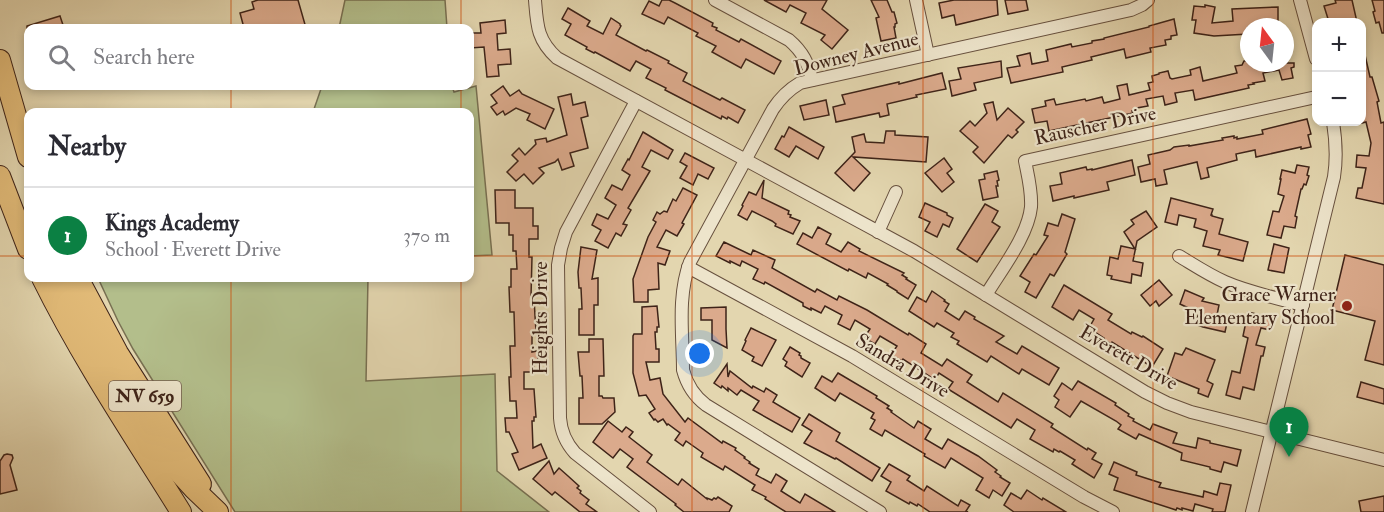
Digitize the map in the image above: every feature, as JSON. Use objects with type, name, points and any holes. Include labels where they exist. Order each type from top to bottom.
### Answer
[{"type":"main road","points":[[0,60],[24,143]]},
{"type":"main road","points":[[0,176],[24,239]]},
{"type":"main road","name":"NV 659","points":[[44,282],[88,363],[181,512]]},
{"type":"main road","points":[[61,282],[101,356],[163,455],[218,512]]},
{"type":"main road","name":"NV 659","points":[[80,282],[118,353],[218,512]]},
{"type":"street","name":"Everett Drive","points":[[535,0],[538,29],[542,40],[548,50],[563,62],[914,251],[1145,392],[1191,412],[1384,460]]},
{"type":"street","points":[[715,0],[789,40],[805,58],[812,80]]},
{"type":"street","points":[[916,0],[928,55]]},
{"type":"street","name":"Downey Avenue","points":[[880,512],[706,405],[691,391],[683,370],[682,300],[688,267],[773,109],[780,98],[795,87],[812,80],[1131,10],[1148,0]]},
{"type":"street","points":[[1300,0],[1312,42]]},
{"type":"street","name":"Rauscher Drive","points":[[986,295],[1028,222],[1031,191],[1025,160],[1312,98]]},
{"type":"street","name":"Heights Drive","points":[[636,101],[566,232],[561,248],[558,265],[560,418],[563,436],[568,446],[650,512]]},
{"type":"street","points":[[1252,512],[1334,177],[1337,158],[1334,126]]},
{"type":"street","points":[[878,232],[896,192]]},
{"type":"street","points":[[1179,256],[1206,273],[1248,291],[1303,304]]},
{"type":"street","name":"Sandra Drive","points":[[688,267],[852,356],[1113,512]]},
{"type":"green space","points":[[345,0],[445,0],[447,24],[340,24]]},
{"type":"green space","points":[[476,86],[492,255],[474,256],[474,108],[314,108],[321,90],[453,90],[454,92],[474,90]]},
{"type":"green space","points":[[100,282],[368,282],[366,381],[495,374],[497,471],[549,512],[235,512],[133,349]]},
{"type":"building","points":[[298,0],[305,24],[243,24],[240,13],[254,9],[252,2]]},
{"type":"building","points":[[662,0],[675,3],[713,23],[712,26],[717,28],[716,30],[739,42],[741,39],[781,61],[774,74],[746,59],[741,68],[712,52],[716,46],[696,36],[698,33],[668,17],[664,24],[642,14],[649,1],[659,6]]},
{"type":"building","points":[[764,0],[827,0],[822,9],[848,30],[832,49],[821,40],[825,35],[801,23],[806,13],[790,5],[786,12]]},
{"type":"building","points":[[871,0],[887,0],[897,23],[894,27],[896,38],[881,41],[876,18],[879,17]]},
{"type":"building","points":[[954,0],[997,0],[998,15],[956,25],[954,15],[942,18],[939,3]]},
{"type":"building","points":[[1005,0],[1026,0],[1028,10],[1008,14]]},
{"type":"building","points":[[1335,0],[1352,0],[1356,18],[1328,18],[1324,6],[1336,3]]},
{"type":"building","points":[[1372,0],[1384,0],[1384,33],[1382,33],[1379,22],[1376,23]]},
{"type":"building","points":[[1205,5],[1215,7],[1212,23],[1233,21],[1232,9],[1278,7],[1278,18],[1240,18],[1240,34],[1214,36],[1194,33],[1196,20],[1192,20],[1194,6],[1205,7]]},
{"type":"building","points":[[568,8],[590,21],[587,26],[603,34],[611,18],[620,24],[616,35],[669,61],[668,63],[687,73],[683,81],[745,110],[738,123],[728,117],[727,119],[722,116],[721,119],[665,90],[666,88],[646,78],[651,69],[636,61],[630,71],[586,49],[587,47],[565,35],[571,24],[562,19]]},
{"type":"building","points":[[60,16],[63,24],[34,24]]},
{"type":"building","points":[[1174,19],[1177,35],[1165,40],[1166,45],[1150,48],[1151,52],[1126,58],[1124,49],[1062,67],[1063,72],[1011,83],[1007,68],[1020,66],[1017,56],[1030,53],[1032,64],[1048,61],[1046,50],[1071,44],[1072,47],[1092,43],[1092,41]]},
{"type":"building","points":[[505,20],[506,33],[497,34],[498,50],[510,49],[511,64],[498,65],[499,76],[487,77],[484,47],[474,48],[474,33],[481,33],[480,23]]},
{"type":"building","points":[[1366,59],[1379,101],[1377,102],[1381,123],[1384,122],[1384,204],[1356,198],[1358,188],[1362,188],[1366,168],[1356,167],[1357,155],[1369,156],[1371,143],[1366,122]]},
{"type":"building","points":[[1001,61],[1002,77],[974,83],[976,90],[952,96],[949,81],[961,79],[958,68]]},
{"type":"building","points":[[1240,65],[1240,72],[1268,72],[1263,73],[1265,81],[1248,85],[1249,88],[1195,100],[1193,90],[1175,93],[1177,102],[1165,105],[1163,96],[1146,99],[1148,106],[1137,108],[1132,111],[1133,113],[1049,131],[1047,121],[1035,123],[1032,109],[1046,106],[1045,101],[1054,99],[1056,105],[1102,97],[1104,103],[1120,99],[1117,86],[1127,84],[1129,95],[1150,90],[1148,83],[1153,82],[1152,76],[1159,73],[1168,71],[1172,79],[1191,75],[1190,70],[1200,67],[1203,81],[1237,73],[1235,66]]},
{"type":"building","points":[[1280,72],[1292,72],[1293,78],[1282,80]]},
{"type":"building","points":[[942,73],[946,89],[887,104],[889,115],[880,117],[879,113],[836,122],[833,107],[845,104],[842,95]]},
{"type":"building","points":[[503,86],[510,96],[519,90],[522,94],[554,109],[545,129],[527,120],[530,114],[516,108],[505,115],[503,111],[497,115],[491,107],[497,103],[491,95]]},
{"type":"building","points":[[571,94],[573,105],[585,102],[588,116],[581,118],[588,148],[570,153],[574,166],[562,170],[558,159],[539,168],[544,173],[533,184],[524,174],[516,181],[507,172],[518,161],[512,155],[519,148],[525,155],[536,144],[535,140],[546,138],[547,142],[567,135],[558,97]]},
{"type":"building","points":[[826,100],[829,115],[804,120],[800,106]]},
{"type":"building","points":[[993,102],[997,120],[1008,108],[1024,122],[1016,130],[1018,132],[1012,138],[1008,135],[984,163],[973,152],[978,147],[960,131],[970,121],[975,126],[987,113],[984,104]]},
{"type":"building","points":[[1307,119],[1311,134],[1308,135],[1311,147],[1256,157],[1255,150],[1236,154],[1237,160],[1207,168],[1209,177],[1201,179],[1197,162],[1164,170],[1167,184],[1156,186],[1155,179],[1141,182],[1138,167],[1150,164],[1148,155],[1174,147],[1223,140],[1222,138],[1234,136],[1237,139],[1263,134],[1262,130]]},
{"type":"building","points":[[789,127],[824,147],[818,159],[796,146],[789,157],[775,149]]},
{"type":"building","points":[[886,131],[895,131],[895,135],[928,137],[926,162],[853,157],[870,173],[854,191],[835,173],[855,152],[852,137],[864,134],[866,142],[884,143]]},
{"type":"building","points":[[643,132],[673,150],[668,159],[651,150],[642,167],[650,171],[628,208],[631,210],[623,224],[627,225],[621,236],[616,233],[608,248],[595,241],[601,230],[592,225],[597,214],[608,219],[616,205],[605,198],[612,185],[622,190],[630,175],[622,170]]},
{"type":"building","points":[[685,153],[714,168],[708,179],[698,174],[693,185],[680,178],[687,166],[680,162]]},
{"type":"building","points":[[944,158],[952,169],[947,173],[954,182],[942,192],[925,173]]},
{"type":"building","points":[[1132,160],[1135,175],[1107,182],[1109,190],[1053,201],[1050,186],[1062,184],[1060,173],[1086,167],[1087,170],[1092,170]]},
{"type":"building","points":[[1297,165],[1309,167],[1307,175],[1309,176],[1306,185],[1304,184],[1301,189],[1295,216],[1297,217],[1295,228],[1284,226],[1281,238],[1267,235],[1273,211],[1279,212],[1284,196],[1278,194],[1282,170],[1295,173]]},
{"type":"building","points":[[997,171],[998,197],[983,200],[979,180],[985,179],[984,174]]},
{"type":"building","points":[[764,180],[762,198],[789,211],[790,217],[800,221],[793,234],[775,226],[776,224],[772,221],[752,211],[747,220],[738,215],[749,192],[756,195]]},
{"type":"building","points":[[683,188],[697,195],[677,236],[666,230],[657,247],[670,251],[665,265],[658,263],[659,289],[648,290],[648,302],[634,302],[633,279],[648,237],[656,222],[653,220],[657,212],[660,214],[667,212],[673,199],[676,201]]},
{"type":"building","points":[[495,190],[515,190],[515,208],[533,208],[533,226],[538,226],[538,239],[529,239],[529,257],[532,257],[531,297],[534,297],[536,331],[532,331],[532,352],[537,351],[538,360],[534,360],[534,372],[524,372],[524,389],[534,389],[536,417],[532,421],[533,448],[541,444],[547,458],[519,470],[512,454],[518,452],[509,432],[506,432],[505,418],[517,418],[516,401],[510,401],[509,377],[511,377],[510,346],[515,346],[514,312],[510,312],[509,287],[511,287],[511,269],[517,269],[516,251],[513,251],[513,235],[509,235],[509,223],[496,223]]},
{"type":"building","points":[[1171,198],[1213,209],[1212,216],[1223,219],[1219,234],[1248,242],[1243,261],[1218,255],[1220,250],[1203,246],[1207,231],[1194,227],[1196,219],[1179,215],[1177,225],[1165,222]]},
{"type":"building","points":[[925,203],[953,218],[949,227],[943,224],[937,237],[925,231],[930,222],[919,217]]},
{"type":"building","points":[[985,204],[998,211],[992,222],[1000,227],[977,262],[957,249]]},
{"type":"building","points":[[1146,211],[1157,227],[1137,241],[1133,261],[1143,263],[1141,276],[1132,274],[1131,283],[1111,279],[1112,276],[1107,275],[1110,257],[1118,259],[1121,246],[1135,249],[1124,232],[1134,224],[1131,220]]},
{"type":"building","points":[[1062,214],[1075,219],[1065,252],[1067,254],[1054,276],[1050,274],[1036,298],[1025,292],[1030,282],[1020,276],[1048,236],[1044,235],[1048,223],[1058,226]]},
{"type":"building","points":[[818,227],[831,234],[826,244],[841,252],[848,242],[860,249],[859,251],[904,273],[902,275],[916,285],[908,299],[868,273],[866,278],[849,269],[848,271],[797,244],[803,233],[812,238]]},
{"type":"building","points":[[724,242],[751,255],[753,250],[775,260],[772,268],[815,292],[817,289],[837,300],[839,296],[908,335],[909,333],[926,344],[921,353],[942,366],[947,359],[972,375],[967,382],[998,402],[1003,393],[1053,424],[1051,427],[1087,450],[1088,448],[1096,453],[1092,459],[1102,464],[1094,478],[1072,464],[1075,460],[1060,451],[1054,449],[1053,452],[1030,439],[1035,430],[1017,419],[1011,428],[948,389],[953,382],[939,373],[936,378],[933,376],[932,378],[903,359],[902,361],[891,355],[897,346],[880,336],[875,344],[864,338],[870,329],[855,320],[850,330],[838,324],[842,315],[825,306],[821,313],[811,308],[811,310],[803,306],[803,303],[765,282],[764,284],[753,279],[758,269],[742,261],[740,266],[716,256]]},
{"type":"building","points":[[1274,244],[1289,248],[1284,273],[1268,270]]},
{"type":"building","points":[[581,247],[597,250],[592,279],[598,278],[598,305],[594,305],[594,335],[579,335],[579,309],[582,309],[578,272]]},
{"type":"building","points":[[1345,255],[1384,265],[1384,365],[1365,360],[1375,321],[1332,310]]},
{"type":"building","points":[[1159,280],[1172,295],[1159,306],[1156,301],[1150,306],[1141,295]]},
{"type":"building","points":[[1064,285],[1112,314],[1108,320],[1131,334],[1132,332],[1143,336],[1163,349],[1152,367],[1112,342],[1111,344],[1103,339],[1089,328],[1094,319],[1079,310],[1073,320],[1052,307]]},
{"type":"building","points":[[1185,290],[1204,298],[1202,301],[1219,305],[1217,315],[1228,318],[1225,332],[1195,324],[1199,313],[1180,304]]},
{"type":"building","points":[[932,291],[949,304],[945,311],[959,320],[965,311],[975,317],[974,319],[1004,336],[996,342],[1017,354],[1022,346],[1059,368],[1049,385],[1022,369],[1019,374],[991,356],[987,362],[957,344],[959,341],[951,337],[954,333],[937,323],[934,327],[909,311],[917,297],[926,302]]},
{"type":"building","points":[[657,306],[659,327],[655,332],[659,362],[646,362],[650,380],[660,378],[663,394],[685,422],[688,418],[722,443],[723,441],[736,448],[735,450],[749,463],[759,469],[756,475],[771,483],[776,474],[787,481],[781,491],[800,503],[805,494],[835,512],[786,512],[752,490],[755,485],[725,466],[723,470],[701,457],[703,453],[686,441],[683,446],[675,440],[680,433],[667,425],[663,419],[658,422],[654,420],[649,413],[655,409],[646,395],[639,396],[633,373],[633,336],[642,334],[642,307]]},
{"type":"building","points":[[726,307],[727,348],[712,340],[712,320],[701,320],[701,308]]},
{"type":"building","points":[[1248,312],[1273,318],[1270,330],[1261,328],[1256,345],[1265,347],[1254,390],[1243,387],[1240,399],[1226,395],[1232,371],[1240,373],[1248,338],[1243,336]]},
{"type":"building","points":[[751,328],[776,340],[762,366],[752,361],[754,357],[742,350]]},
{"type":"building","points":[[589,339],[603,339],[604,376],[599,376],[599,396],[614,398],[615,412],[602,424],[579,424],[579,398],[583,398],[578,352],[589,352]]},
{"type":"building","points":[[790,347],[810,363],[802,377],[785,366],[787,362],[783,359]]},
{"type":"building","points":[[1186,348],[1215,360],[1207,381],[1213,384],[1208,397],[1198,393],[1199,389],[1167,376],[1175,353],[1182,355]]},
{"type":"building","points":[[727,364],[728,377],[730,371],[752,388],[753,386],[764,392],[766,388],[777,395],[773,402],[800,418],[792,432],[753,410],[759,401],[741,390],[737,395],[728,388],[728,391],[714,383]]},
{"type":"building","points":[[838,373],[877,396],[876,398],[889,406],[887,408],[891,412],[914,428],[918,421],[931,429],[925,439],[942,449],[948,439],[997,470],[995,472],[1000,477],[1010,483],[1002,496],[993,490],[989,498],[976,490],[983,478],[951,458],[945,468],[885,430],[882,436],[870,429],[875,420],[871,418],[874,413],[840,393],[835,401],[815,388],[822,376],[832,382]]},
{"type":"building","points":[[1078,381],[1116,403],[1115,405],[1134,419],[1133,421],[1150,430],[1153,424],[1177,433],[1173,443],[1196,448],[1198,438],[1241,450],[1237,466],[1224,462],[1221,472],[1181,460],[1182,453],[1139,434],[1136,439],[1118,429],[1121,425],[1116,421],[1081,401],[1070,417],[1055,407],[1059,400],[1054,396],[1062,383],[1072,390]]},
{"type":"building","points":[[1361,382],[1384,389],[1384,404],[1357,397]]},
{"type":"building","points":[[809,414],[840,433],[836,441],[880,468],[872,481],[836,458],[804,443],[812,431],[802,425]]},
{"type":"building","points":[[608,421],[622,432],[626,427],[633,432],[629,437],[652,455],[647,462],[678,485],[682,479],[707,499],[712,500],[718,497],[732,506],[729,512],[684,512],[627,467],[633,459],[620,449],[613,458],[593,442]]},
{"type":"building","points":[[7,454],[12,455],[13,458],[10,465],[17,490],[0,494],[0,461]]},
{"type":"building","points":[[549,461],[554,474],[559,468],[579,486],[577,488],[581,491],[580,493],[589,500],[586,504],[597,512],[580,512],[555,492],[552,495],[533,479]]},
{"type":"building","points":[[1114,462],[1137,472],[1136,475],[1161,483],[1159,487],[1203,497],[1204,491],[1217,495],[1220,483],[1231,485],[1225,512],[1212,512],[1213,509],[1195,504],[1193,511],[1182,508],[1182,510],[1177,508],[1176,510],[1114,490],[1118,478],[1109,474]]},
{"type":"building","points":[[889,464],[910,476],[907,480],[924,491],[927,486],[958,506],[961,500],[970,505],[966,511],[968,512],[930,512],[918,504],[917,506],[910,502],[909,504],[886,491],[891,482],[881,476]]},
{"type":"building","points":[[1027,490],[1066,512],[1014,512],[1004,505],[1011,493],[1021,499]]},
{"type":"building","points":[[1384,496],[1384,512],[1361,512],[1359,501]]},
{"type":"place","name":"Grace Warner Elementary School","points":[[1347,306]]},
{"type":"place","name":"Kings Academy","points":[[1289,457]]}]
